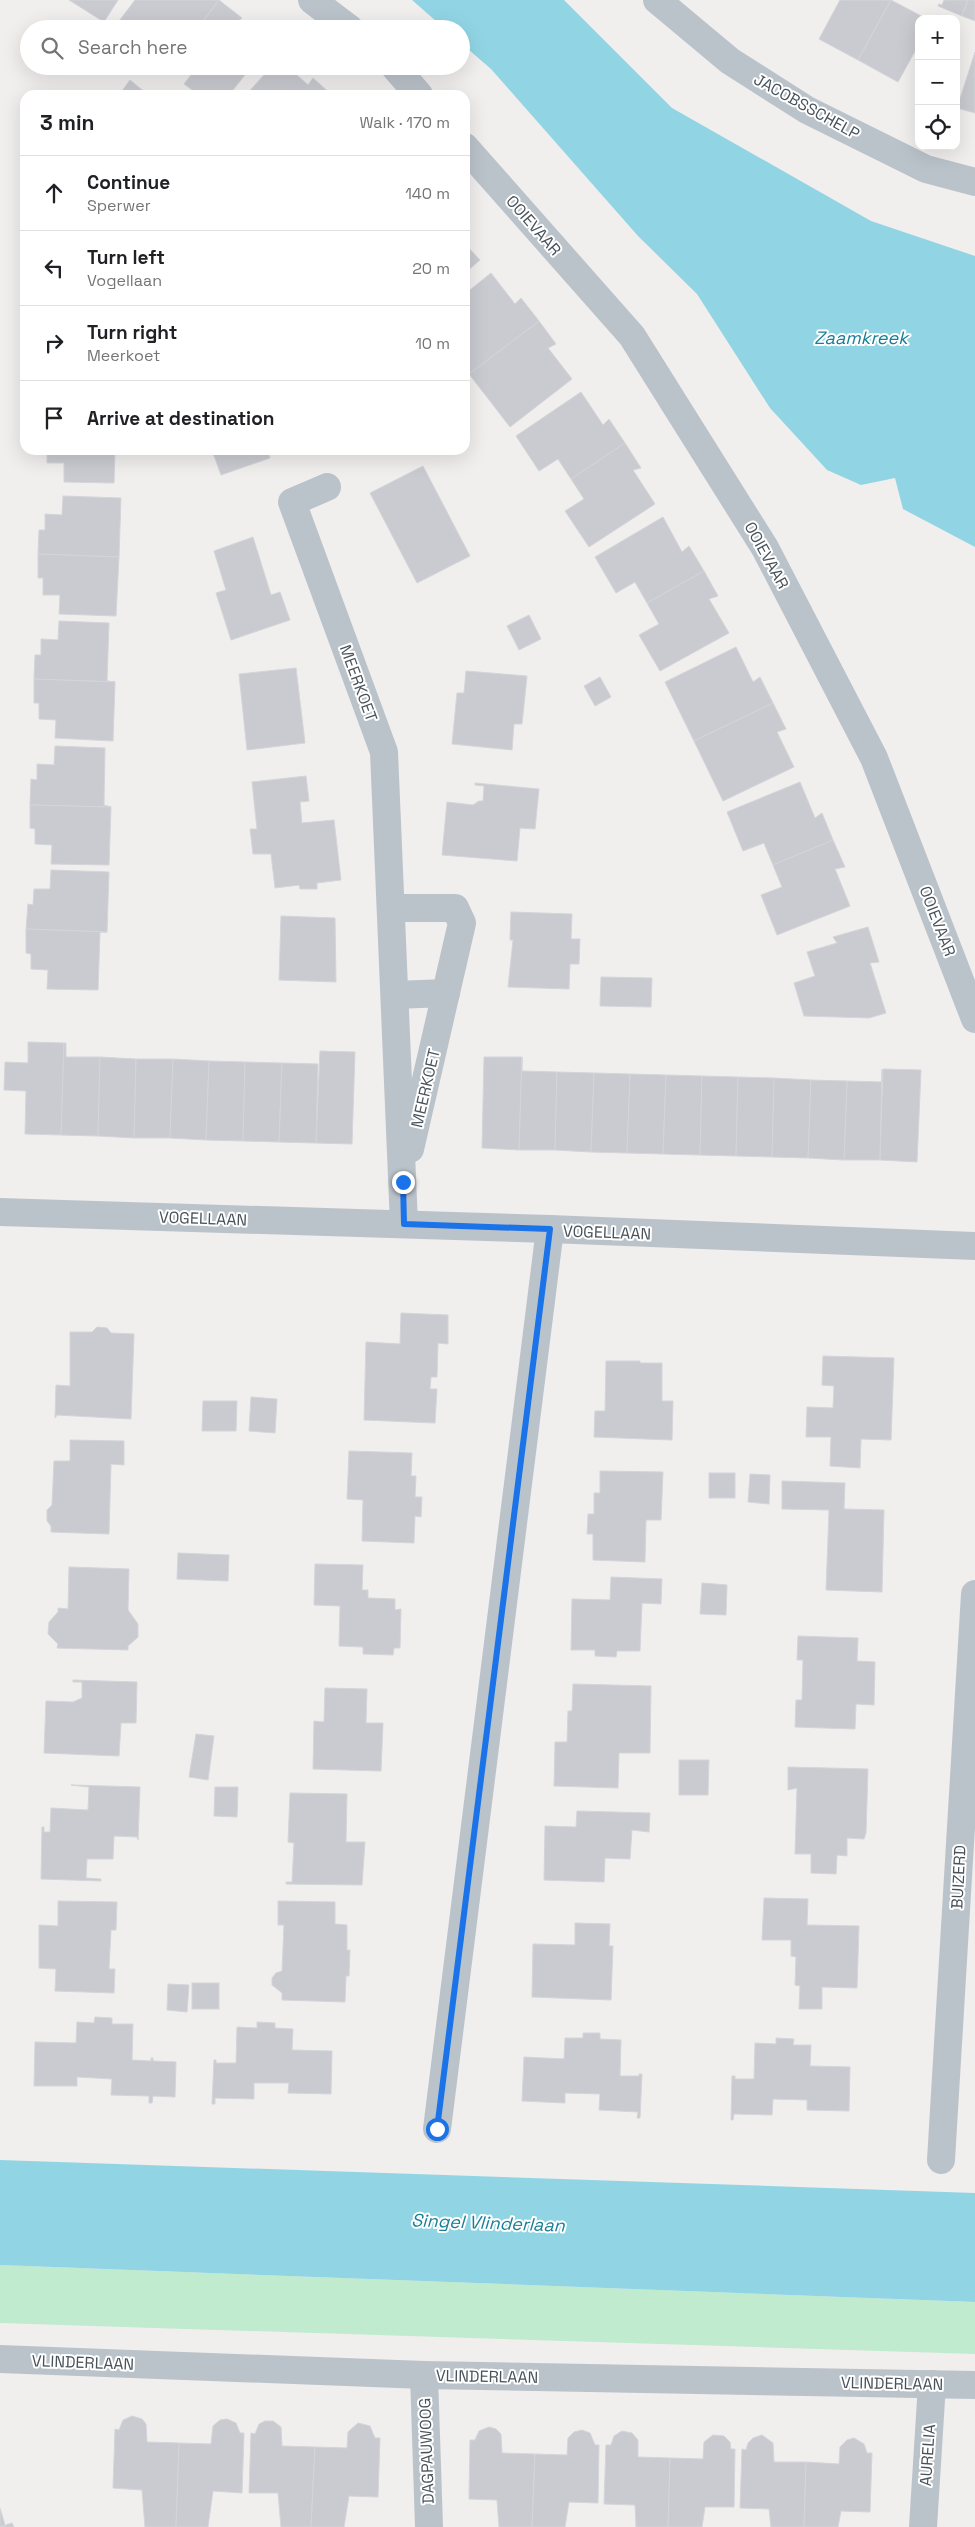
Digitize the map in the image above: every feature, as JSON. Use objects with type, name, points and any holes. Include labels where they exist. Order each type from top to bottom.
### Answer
[{"type":"street","points":[[312,0],[338,20]]},
{"type":"street","name":"JACOBSSCHELP","points":[[657,0],[730,61],[807,110],[926,169],[975,182]]},
{"type":"street","points":[[402,75],[415,90]]},
{"type":"street","name":"OOIEVAAR","points":[[470,153],[632,336],[766,548],[874,758],[975,1019]]},
{"type":"street","name":"MEERKOET","points":[[327,487],[292,502],[384,752],[404,1224]]},
{"type":"street","name":"MEERKOET","points":[[391,908],[455,908],[462,923],[403,1182]]},
{"type":"street","points":[[395,994],[446,993]]},
{"type":"street","name":"VOGELLAAN","points":[[0,1212],[550,1229],[975,1246]]},
{"type":"street","points":[[437,2129],[550,1229]]},
{"type":"street","name":"BUIZERD","points":[[941,2160],[975,1594]]},
{"type":"street","name":"VLINDERLAAN","points":[[0,2359],[424,2375],[975,2386]]},
{"type":"street","name":"DAGPAUWOOG","points":[[424,2375],[429,2527]]},
{"type":"street","name":"AURELIA","points":[[923,2527],[932,2384]]},
{"type":"green space","points":[[0,2265],[975,2302],[975,2354],[0,2323]]},
{"type":"water","name":"Zaamkreek","points":[[412,0],[564,0],[672,108],[871,221],[975,256],[975,547],[903,509],[895,478],[861,485],[827,470],[770,408],[697,294],[638,236],[491,69],[470,51],[470,20],[435,20]]},
{"type":"water","name":"Singel Vlinderlaan","points":[[0,2160],[975,2193],[975,2302],[0,2265]]},
{"type":"building","points":[[69,0],[118,0],[105,20],[101,20]]},
{"type":"building","points":[[135,0],[219,0],[204,20],[120,20]]},
{"type":"building","points":[[219,0],[242,18],[239,20],[204,20]]},
{"type":"building","points":[[840,0],[891,0],[858,60],[819,39]]},
{"type":"building","points":[[891,0],[919,15],[915,15],[915,51],[898,82],[858,60]]},
{"type":"building","points":[[944,0],[968,0],[962,16],[938,6],[939,4],[942,5]]},
{"type":"building","points":[[968,0],[975,0],[975,21],[962,16]]},
{"type":"building","points":[[975,52],[975,113],[960,109],[960,99]]},
{"type":"building","points":[[191,75],[245,75],[233,90],[192,90],[184,84]]},
{"type":"building","points":[[264,75],[297,75],[308,85],[313,78],[326,90],[250,90]]},
{"type":"building","points":[[130,80],[142,90],[123,90]]},
{"type":"building","points":[[470,249],[480,260],[470,269]]},
{"type":"building","points":[[491,273],[515,304],[521,298],[539,321],[470,373],[470,290]]},
{"type":"building","points":[[539,321],[556,344],[548,348],[572,379],[510,427],[470,373]]},
{"type":"building","points":[[581,392],[603,425],[609,419],[625,443],[571,479],[558,459],[539,471],[516,436]]},
{"type":"building","points":[[625,443],[641,468],[633,470],[655,504],[589,547],[565,511],[584,499],[571,479]]},
{"type":"building","points":[[47,455],[115,455],[114,483],[64,482],[64,463],[47,463]]},
{"type":"building","points":[[214,455],[269,455],[270,458],[221,475]]},
{"type":"building","points":[[423,466],[470,556],[417,583],[370,493]]},
{"type":"building","points":[[63,496],[121,498],[119,557],[38,554],[39,530],[45,530],[45,514],[62,515]]},
{"type":"building","points":[[663,517],[682,552],[689,546],[704,571],[647,603],[635,582],[616,593],[595,557]]},
{"type":"building","points":[[253,537],[271,595],[280,592],[290,620],[231,640],[216,593],[226,590],[214,551]]},
{"type":"building","points":[[38,554],[119,557],[116,616],[59,614],[60,595],[43,595],[43,578],[38,578]]},
{"type":"building","points":[[704,571],[718,596],[709,599],[729,633],[660,671],[639,635],[659,624],[647,603]]},
{"type":"building","points":[[529,615],[541,639],[519,650],[507,626]]},
{"type":"building","points":[[59,621],[109,623],[107,681],[115,682],[34,679],[35,655],[41,655],[41,639],[58,640]]},
{"type":"building","points":[[736,647],[753,682],[760,677],[773,703],[694,741],[665,682]]},
{"type":"building","points":[[296,668],[305,743],[247,750],[239,674]]},
{"type":"building","points":[[466,671],[527,676],[522,724],[514,724],[512,750],[452,744],[457,693],[464,693]]},
{"type":"building","points":[[600,677],[611,697],[595,706],[584,686]]},
{"type":"building","points":[[34,679],[115,682],[113,741],[55,738],[56,720],[39,719],[39,703],[34,703]]},
{"type":"building","points":[[773,703],[786,729],[777,732],[794,767],[723,801],[694,741]]},
{"type":"building","points":[[55,746],[105,748],[104,805],[111,807],[30,805],[31,779],[37,780],[37,764],[54,765]]},
{"type":"building","points":[[306,776],[309,801],[300,802],[302,823],[334,820],[341,880],[317,883],[317,889],[300,889],[299,885],[275,888],[271,854],[253,854],[250,829],[257,829],[252,782]]},
{"type":"building","points":[[800,782],[815,818],[822,813],[833,840],[773,865],[764,843],[743,851],[727,812]]},
{"type":"building","points":[[475,783],[539,789],[535,829],[520,828],[517,861],[442,855],[447,802],[473,805],[483,801],[484,786],[475,785]]},
{"type":"building","points":[[30,805],[111,807],[109,865],[51,864],[52,845],[35,844],[35,829],[30,828]]},
{"type":"building","points":[[833,840],[845,867],[835,869],[850,906],[777,935],[761,895],[782,887],[773,865]]},
{"type":"building","points":[[51,870],[109,872],[107,932],[26,929],[28,904],[33,905],[34,889],[50,889]]},
{"type":"building","points":[[511,912],[572,914],[571,939],[580,939],[579,964],[570,964],[569,989],[508,987],[513,940],[510,940]]},
{"type":"building","points":[[281,916],[335,918],[336,982],[279,980]]},
{"type":"building","points":[[868,927],[879,962],[870,963],[886,1013],[869,1018],[804,1016],[794,983],[815,976],[807,952],[837,943],[833,937]]},
{"type":"building","points":[[26,929],[107,932],[100,932],[98,990],[47,989],[48,970],[31,969],[31,954],[26,953]]},
{"type":"building","points":[[601,977],[652,978],[651,1007],[600,1006]]},
{"type":"building","points":[[28,1042],[64,1043],[61,1135],[25,1134],[26,1091],[4,1090],[5,1062],[28,1063]]},
{"type":"building","points":[[64,1043],[66,1043],[66,1057],[100,1057],[98,1136],[61,1135]]},
{"type":"building","points":[[320,1051],[355,1052],[352,1144],[316,1143]]},
{"type":"building","points":[[100,1057],[136,1059],[134,1138],[98,1136]]},
{"type":"building","points":[[484,1057],[522,1057],[519,1150],[482,1148]]},
{"type":"building","points":[[522,1057],[522,1071],[557,1072],[555,1150],[519,1150]]},
{"type":"building","points":[[136,1059],[173,1059],[170,1138],[134,1138]]},
{"type":"building","points":[[173,1059],[209,1061],[206,1140],[170,1138]]},
{"type":"building","points":[[209,1061],[245,1062],[243,1141],[206,1140]]},
{"type":"building","points":[[245,1062],[282,1063],[279,1142],[243,1141]]},
{"type":"building","points":[[282,1063],[318,1064],[316,1143],[279,1142]]},
{"type":"building","points":[[883,1069],[921,1070],[917,1162],[880,1160]]},
{"type":"building","points":[[557,1072],[594,1073],[591,1152],[555,1150]]},
{"type":"building","points":[[594,1073],[630,1074],[627,1153],[591,1152]]},
{"type":"building","points":[[630,1074],[666,1075],[663,1154],[627,1153]]},
{"type":"building","points":[[666,1075],[702,1076],[700,1155],[663,1154]]},
{"type":"building","points":[[702,1076],[738,1077],[736,1156],[700,1155]]},
{"type":"building","points":[[738,1077],[774,1078],[772,1157],[736,1156]]},
{"type":"building","points":[[774,1078],[811,1080],[808,1158],[772,1157]]},
{"type":"building","points":[[811,1080],[847,1081],[844,1160],[808,1158]]},
{"type":"building","points":[[847,1081],[882,1082],[880,1160],[844,1160]]},
{"type":"building","points":[[401,1313],[448,1315],[448,1344],[438,1343],[437,1377],[431,1377],[430,1389],[437,1389],[435,1423],[364,1420],[366,1342],[400,1344]]},
{"type":"building","points":[[97,1327],[107,1328],[111,1333],[134,1334],[131,1419],[57,1415],[55,1418],[56,1385],[70,1386],[70,1332],[92,1332]]},
{"type":"building","points":[[823,1356],[894,1358],[891,1440],[861,1439],[860,1468],[830,1466],[831,1437],[806,1437],[807,1407],[833,1408],[834,1386],[822,1385]]},
{"type":"building","points":[[606,1361],[662,1363],[662,1401],[673,1401],[672,1440],[594,1437],[595,1411],[605,1411]]},
{"type":"building","points":[[251,1397],[277,1399],[275,1433],[249,1431]]},
{"type":"building","points":[[203,1401],[237,1401],[236,1431],[202,1431]]},
{"type":"building","points":[[70,1440],[124,1441],[124,1465],[111,1464],[109,1534],[51,1532],[51,1526],[47,1521],[47,1510],[52,1505],[54,1461],[70,1461]]},
{"type":"building","points":[[349,1451],[412,1453],[411,1476],[416,1476],[415,1497],[422,1497],[421,1517],[415,1516],[414,1543],[362,1541],[363,1500],[347,1499]]},
{"type":"building","points":[[600,1471],[663,1472],[661,1520],[646,1520],[645,1562],[593,1560],[593,1534],[587,1534],[588,1514],[594,1514],[594,1493],[600,1493]]},
{"type":"building","points":[[709,1473],[735,1473],[735,1498],[709,1498]]},
{"type":"building","points":[[750,1474],[770,1475],[769,1504],[748,1502]]},
{"type":"building","points":[[782,1481],[845,1483],[844,1509],[884,1510],[882,1592],[826,1590],[829,1510],[782,1509]]},
{"type":"building","points":[[178,1553],[229,1555],[228,1581],[177,1579]]},
{"type":"building","points":[[315,1564],[363,1565],[362,1590],[368,1590],[368,1598],[395,1599],[395,1610],[401,1609],[400,1648],[394,1648],[393,1655],[363,1654],[363,1647],[339,1646],[340,1606],[314,1605]]},
{"type":"building","points":[[69,1567],[129,1569],[128,1610],[138,1624],[138,1637],[128,1646],[128,1650],[57,1648],[58,1644],[48,1634],[49,1622],[58,1612],[58,1608],[68,1609]]},
{"type":"building","points":[[611,1577],[662,1579],[661,1604],[642,1603],[640,1651],[617,1651],[616,1657],[595,1656],[595,1650],[571,1650],[572,1599],[610,1600]]},
{"type":"building","points":[[702,1583],[727,1585],[726,1615],[700,1614]]},
{"type":"building","points":[[798,1636],[858,1638],[857,1661],[875,1662],[874,1705],[856,1704],[855,1729],[795,1727],[796,1700],[802,1700],[803,1660],[797,1660]]},
{"type":"building","points":[[73,1680],[137,1682],[136,1723],[121,1723],[119,1756],[44,1753],[46,1701],[73,1702],[82,1698],[82,1682],[73,1682]]},
{"type":"building","points":[[573,1684],[651,1686],[650,1753],[619,1753],[618,1788],[554,1786],[555,1742],[567,1742],[568,1711],[572,1711]]},
{"type":"building","points":[[325,1688],[367,1689],[366,1723],[383,1723],[381,1771],[313,1769],[314,1721],[324,1722]]},
{"type":"building","points":[[196,1734],[214,1736],[208,1780],[189,1777]]},
{"type":"building","points":[[679,1760],[709,1760],[708,1795],[679,1795]]},
{"type":"building","points":[[788,1767],[868,1769],[866,1833],[864,1839],[847,1838],[847,1856],[837,1855],[836,1874],[811,1873],[811,1854],[795,1854],[797,1788],[788,1790]]},
{"type":"building","points":[[71,1785],[140,1787],[138,1840],[137,1837],[114,1836],[113,1859],[87,1859],[86,1878],[101,1879],[101,1881],[41,1879],[42,1827],[44,1827],[44,1832],[50,1832],[51,1808],[88,1810],[89,1787]]},
{"type":"building","points":[[215,1787],[238,1787],[237,1817],[214,1816]]},
{"type":"building","points":[[290,1793],[347,1794],[346,1842],[365,1842],[362,1885],[286,1884],[286,1882],[292,1882],[294,1843],[288,1842]]},
{"type":"building","points":[[577,1811],[650,1813],[649,1832],[632,1830],[630,1859],[605,1858],[604,1882],[544,1880],[545,1826],[576,1827]]},
{"type":"building","points":[[764,1898],[808,1899],[807,1925],[859,1926],[857,1988],[822,1987],[822,2009],[799,2009],[800,1986],[795,1985],[796,1957],[791,1956],[791,1940],[762,1940]]},
{"type":"building","points":[[58,1901],[117,1902],[116,1930],[111,1930],[109,1969],[115,1969],[114,1993],[55,1991],[56,1969],[39,1968],[39,1925],[58,1926]]},
{"type":"building","points":[[278,1901],[335,1902],[335,1924],[347,1925],[347,1950],[350,1950],[345,2002],[282,2000],[282,1993],[272,1985],[272,1978],[276,1973],[282,1971],[284,1925],[278,1925]]},
{"type":"building","points":[[575,1923],[610,1924],[609,1946],[613,1946],[611,2000],[532,1997],[533,1944],[575,1945]]},
{"type":"building","points":[[192,1983],[219,1983],[219,2009],[192,2009]]},
{"type":"building","points":[[168,1984],[189,1985],[187,2012],[167,2010]]},
{"type":"building","points":[[95,2017],[112,2018],[112,2024],[133,2024],[132,2060],[151,2061],[151,2058],[153,2058],[153,2061],[176,2062],[175,2097],[153,2096],[152,2103],[149,2103],[149,2096],[111,2095],[112,2079],[77,2077],[77,2086],[34,2086],[35,2042],[76,2043],[77,2022],[94,2023]]},
{"type":"building","points":[[257,2022],[275,2023],[275,2028],[293,2029],[292,2050],[332,2051],[331,2094],[288,2093],[289,2083],[254,2083],[254,2099],[215,2098],[215,2104],[212,2104],[214,2060],[216,2060],[216,2063],[236,2063],[237,2027],[257,2028]]},
{"type":"building","points":[[583,2033],[600,2033],[600,2039],[621,2040],[620,2076],[639,2076],[639,2074],[642,2074],[640,2118],[637,2118],[638,2112],[599,2110],[600,2094],[565,2093],[565,2103],[522,2101],[524,2057],[564,2059],[565,2038],[583,2038]]},
{"type":"building","points":[[776,2038],[794,2039],[793,2045],[811,2045],[810,2066],[850,2067],[849,2111],[807,2110],[807,2100],[773,2099],[772,2115],[734,2114],[733,2120],[731,2120],[732,2076],[735,2076],[735,2079],[754,2079],[755,2043],[776,2044]]},
{"type":"building","points":[[132,2416],[142,2419],[146,2424],[147,2442],[179,2443],[176,2527],[145,2527],[142,2490],[113,2488],[115,2429],[119,2430],[123,2420]]},
{"type":"building","points":[[227,2419],[236,2423],[240,2433],[244,2433],[242,2493],[213,2491],[208,2527],[176,2527],[179,2443],[211,2444],[213,2426],[220,2420]]},
{"type":"building","points":[[265,2421],[273,2421],[281,2427],[282,2446],[315,2447],[311,2527],[281,2527],[278,2493],[249,2493],[251,2433],[255,2434],[259,2424]]},
{"type":"building","points":[[358,2423],[370,2426],[375,2438],[380,2438],[378,2497],[349,2496],[344,2527],[311,2527],[315,2447],[347,2448],[348,2432]]},
{"type":"building","points":[[489,2427],[496,2429],[501,2434],[502,2453],[535,2454],[532,2527],[499,2527],[497,2500],[469,2499],[470,2440],[475,2440],[479,2431]]},
{"type":"building","points":[[582,2430],[590,2433],[595,2445],[599,2445],[598,2503],[569,2502],[565,2527],[532,2527],[535,2454],[567,2455],[568,2438],[574,2432]]},
{"type":"building","points":[[622,2431],[632,2433],[638,2440],[638,2457],[670,2458],[668,2527],[636,2527],[635,2505],[604,2504],[606,2445],[611,2445],[614,2436]]},
{"type":"building","points":[[713,2435],[724,2436],[730,2442],[731,2449],[735,2449],[734,2507],[705,2507],[702,2527],[668,2527],[670,2458],[703,2459],[704,2442]]},
{"type":"building","points":[[762,2435],[773,2443],[774,2462],[806,2462],[804,2527],[771,2527],[769,2509],[740,2508],[742,2449],[746,2450],[748,2443],[753,2438]]},
{"type":"building","points":[[854,2438],[864,2444],[867,2453],[872,2453],[870,2512],[841,2511],[838,2527],[804,2527],[806,2462],[839,2464],[840,2447],[847,2440]]},
{"type":"building","points":[[0,2508],[5,2525],[0,2527]]},
{"type":"building","points":[[12,2523],[14,2527],[0,2527]]},
{"type":"route","points":[[403,1182],[404,1224],[550,1229],[437,2129]]}]
